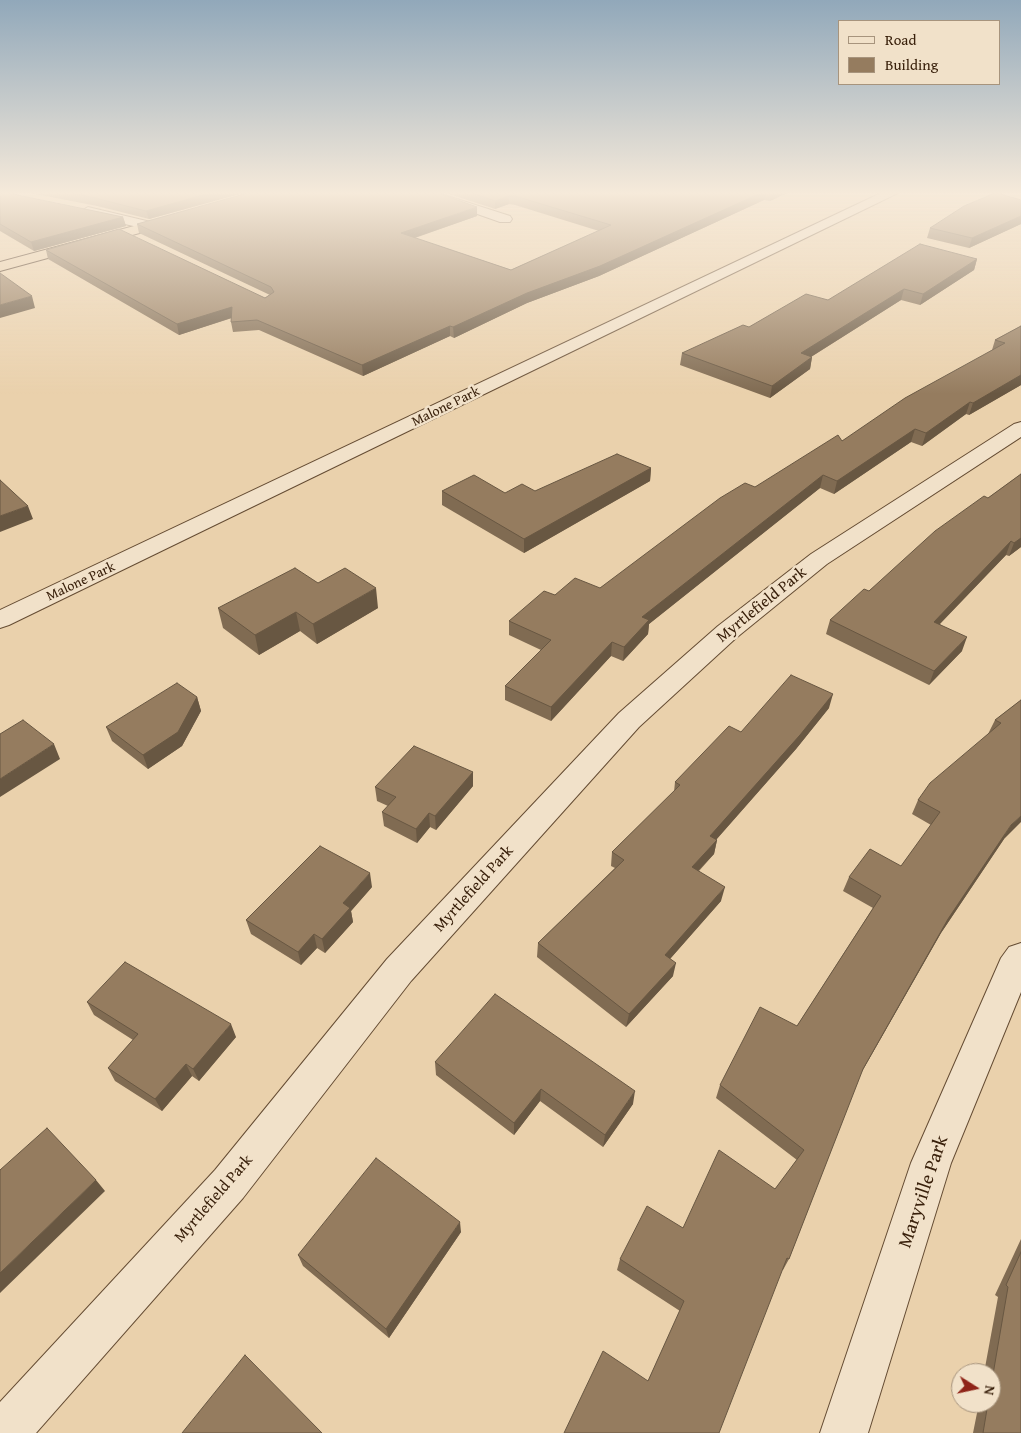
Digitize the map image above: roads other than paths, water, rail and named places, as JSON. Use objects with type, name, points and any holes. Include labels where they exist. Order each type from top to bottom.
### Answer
[{"type":"highway","points":[[0,267],[26,260]]},
{"type":"street","name":"Malone Park","points":[[0,620],[754,260]]},
{"type":"street","name":"Myrtlefield Park","points":[[4,1433],[229,1184],[400,970],[629,720],[727,632],[819,559],[1021,428]]},
{"type":"street","name":"Maryville Park","points":[[844,1433],[931,1163],[1013,969],[1021,958]]}]
